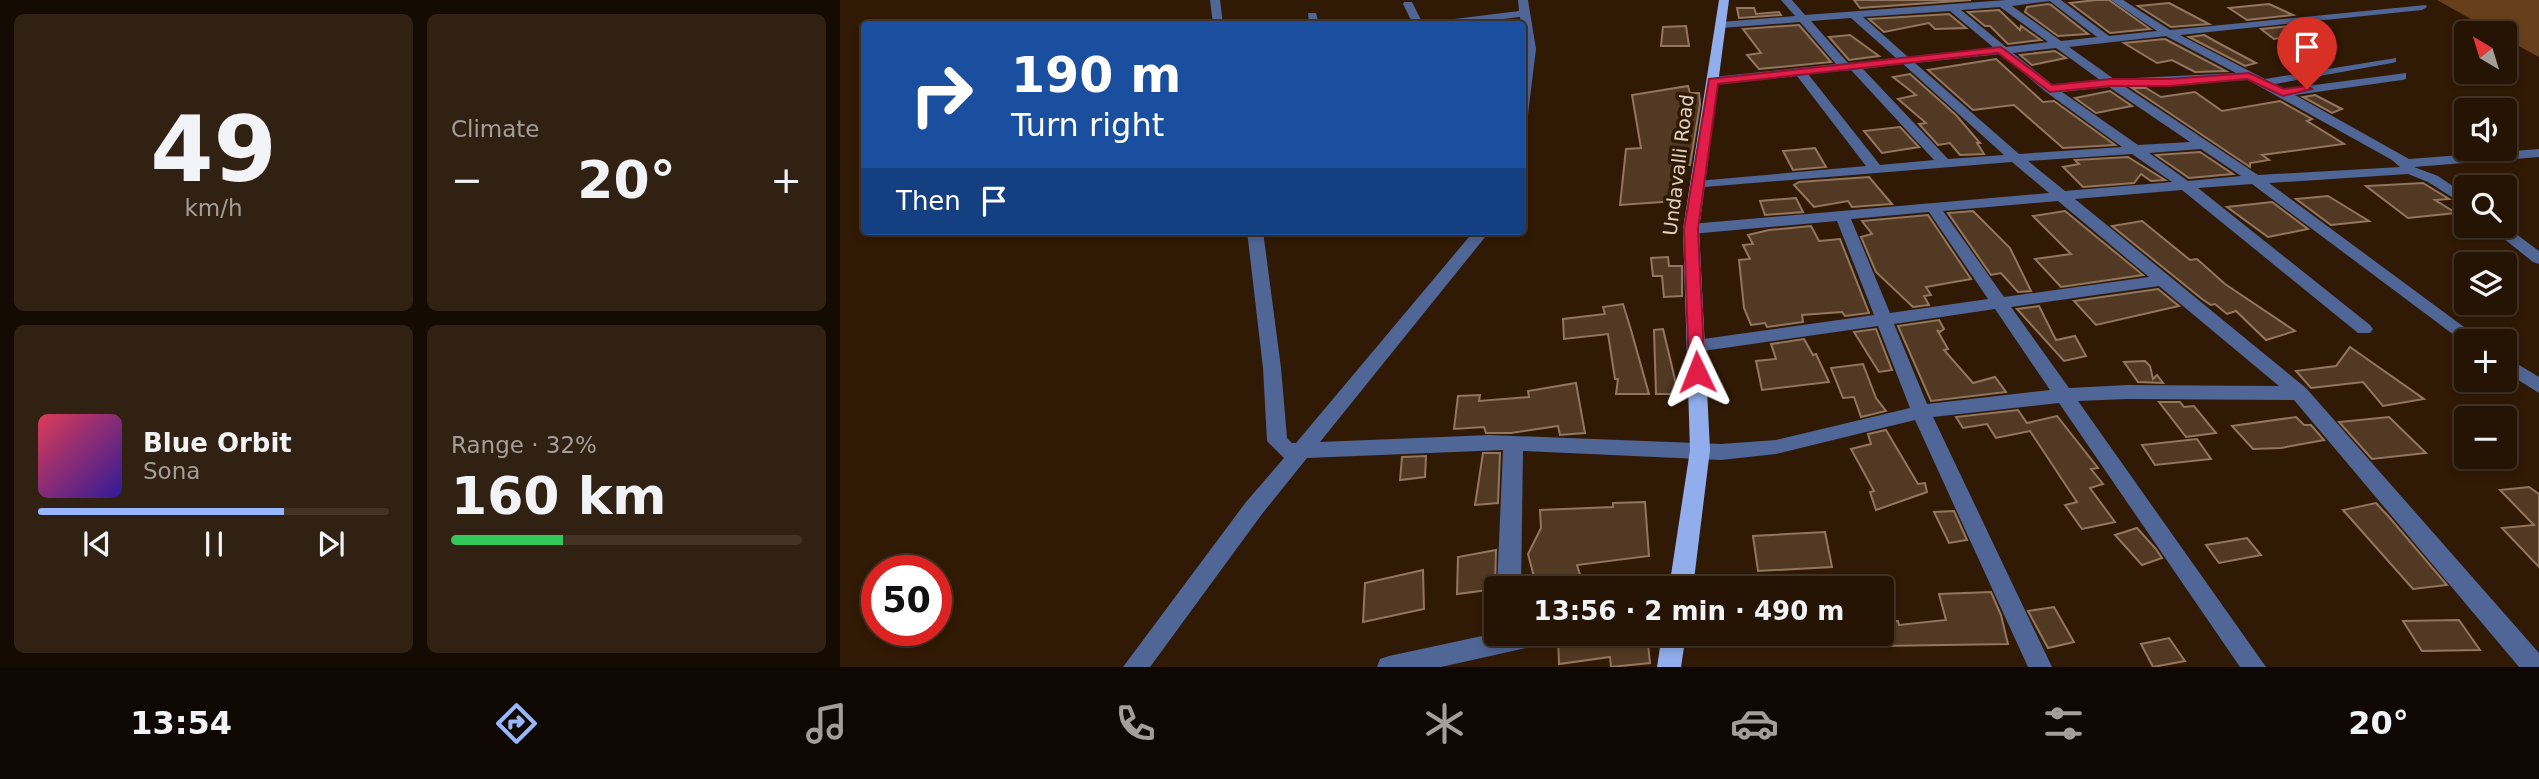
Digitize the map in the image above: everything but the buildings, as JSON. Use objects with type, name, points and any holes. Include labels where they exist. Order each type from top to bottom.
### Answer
[{"type":"main road","name":"Undavalli Road","points":[[1683,576],[1700,450],[1691,229],[1724,0]]},
{"type":"main road","points":[[1669,667],[1672,646]]},
{"type":"street","points":[[1215,0],[1218,21]]},
{"type":"street","points":[[1786,0],[1944,163]]},
{"type":"street","points":[[1721,25],[2046,0]]},
{"type":"street","points":[[2055,0],[2106,39]]},
{"type":"street","points":[[2116,0],[2168,33],[2283,93],[2454,194]]},
{"type":"street","points":[[1408,4],[1416,21]]},
{"type":"street","points":[[2003,4],[2111,83],[2255,179],[2458,329]]},
{"type":"street","points":[[1452,21],[1524,6]]},
{"type":"street","points":[[1713,81],[2054,43],[2422,7]]},
{"type":"street","points":[[1953,8],[2050,89],[2138,149],[2364,329]]},
{"type":"street","points":[[1855,16],[2018,160],[2299,393],[2535,667]]},
{"type":"street","points":[[2262,83],[2392,60]]},
{"type":"street","points":[[1800,72],[1876,169]]},
{"type":"street","points":[[2050,89],[2249,76]]},
{"type":"street","points":[[2283,93],[2402,76]]},
{"type":"street","points":[[1697,185],[1944,163],[2018,160],[2202,145]]},
{"type":"street","points":[[1691,229],[2255,179],[2401,172],[2406,166],[2539,153]]},
{"type":"street","points":[[1933,208],[2254,667]]},
{"type":"street","points":[[1843,217],[1921,412],[2040,667]]},
{"type":"street","points":[[1255,235],[1272,368],[1277,440],[1287,451],[1438,442],[1721,452],[1776,447],[1921,412],[2064,396],[2127,392],[2299,393]]},
{"type":"street","points":[[1135,667],[1254,508],[1479,235]]},
{"type":"street","points":[[2512,238],[2539,258]]},
{"type":"street","points":[[1696,346],[2164,280]]},
{"type":"street","points":[[2517,371],[2539,386]]},
{"type":"street","points":[[1509,576],[1513,443]]},
{"type":"street","points":[[1389,667],[1484,643]]},
{"type":"shaded area","points":[[2437,0],[2539,0],[2539,57],[2517,45],[2517,21],[2475,21]]},
{"type":"route","points":[[1697,372],[1691,229],[1713,81],[2001,50],[2050,89],[2249,76],[2283,93],[2307,89]]}]
